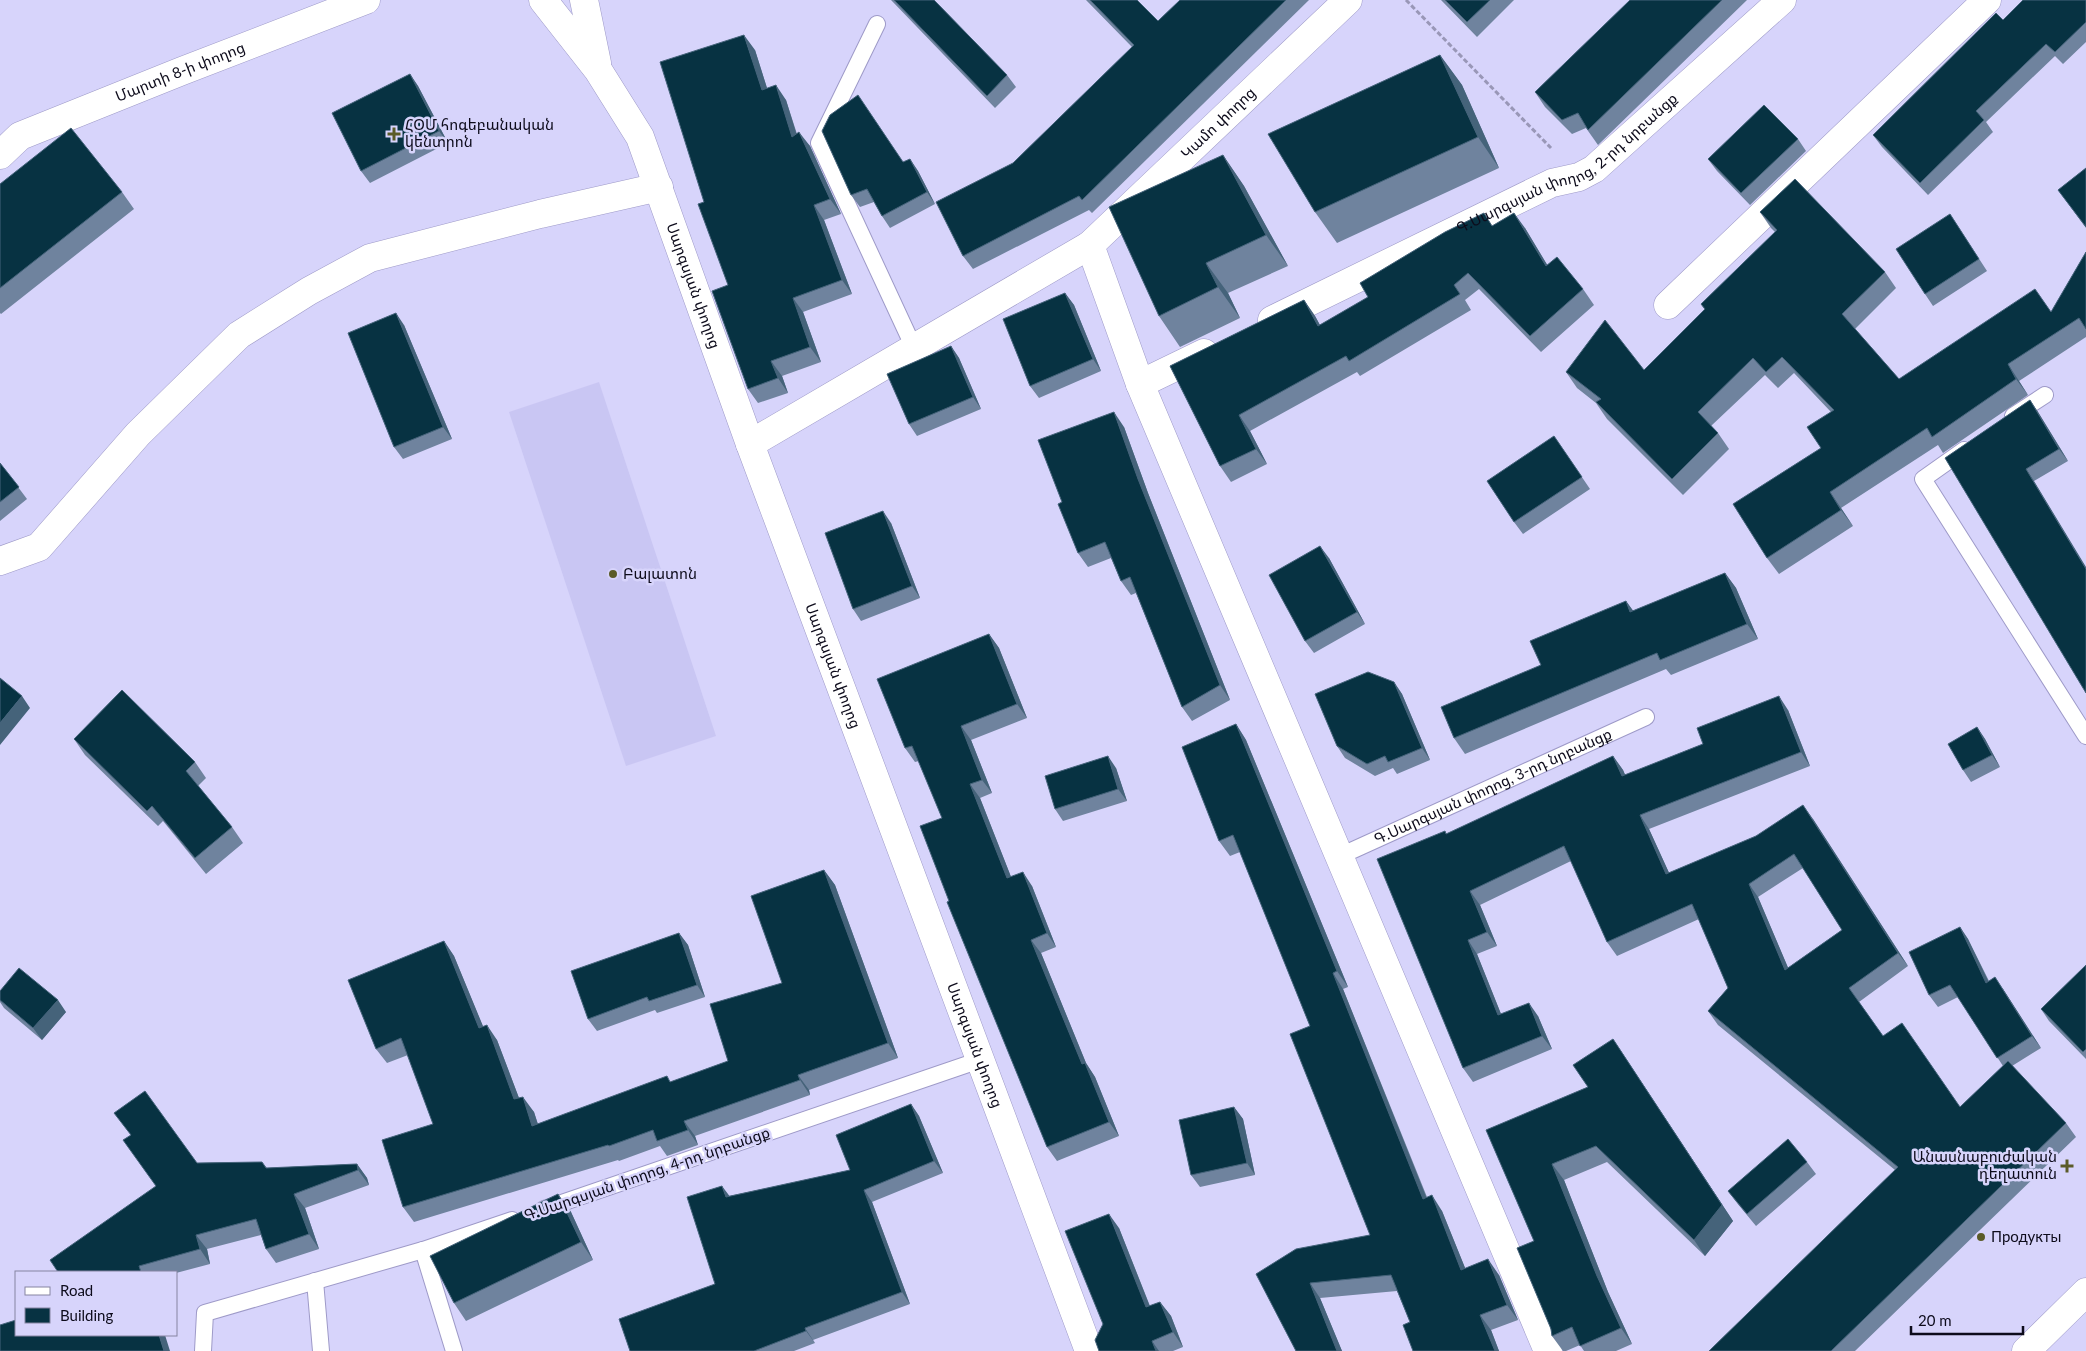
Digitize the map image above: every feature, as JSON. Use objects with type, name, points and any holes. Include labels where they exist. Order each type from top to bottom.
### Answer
[{"type":"street","name":"Մարտի 8-ի փողոց","points":[[0,154],[20,136],[182,70],[366,0]]},
{"type":"street","name":"Սարգսյան փողոց","points":[[543,0],[598,70],[640,137],[750,444],[1088,1351]]},
{"type":"street","points":[[584,0],[598,70]]},
{"type":"street","name":"Կամո փողոց","points":[[750,444],[1090,245],[1348,0]]},
{"type":"street","name":"Գ.Սարգսյան փողոց, 2-րդ նրբանցք","points":[[1140,384],[1552,183],[1579,176],[1594,169],[1782,0]]},
{"type":"street","points":[[1668,305],[1987,0]]},
{"type":"street","points":[[0,561],[39,547],[138,434],[239,335],[309,291],[370,258],[540,214],[659,188]]},
{"type":"street","points":[[1090,245],[1140,384],[1548,1351]]},
{"type":"street","points":[[2026,1351],[2086,1292]]},
{"type":"lane","points":[[876,24],[819,142],[914,348]]},
{"type":"lane","points":[[2004,423],[2045,395]]},
{"type":"lane","points":[[1980,440],[1923,478],[2086,736]]},
{"type":"lane","name":"Գ.Սարգսյան փողոց, 3-րդ նրբանցք","points":[[1340,856],[1646,717]]},
{"type":"lane","name":"Գ.Սարգսյան փողոց, 4-րդ նրբանցք","points":[[202,1351],[205,1313],[423,1250],[980,1060]]},
{"type":"lane","points":[[423,1250],[454,1351]]},
{"type":"lane","points":[[315,1281],[321,1351]]},
{"type":"path","points":[[1406,0],[1579,176]]},
{"type":"shaded area","name":"Բալատոն","points":[[599,382],[716,736],[626,766],[509,412]]},
{"type":"building","points":[[894,0],[934,0],[1007,75],[987,96]]},
{"type":"building","points":[[1090,0],[1137,0],[1158,21],[1180,0],[1286,0],[1082,200],[1079,196],[963,256],[936,202],[1013,163],[1134,45]]},
{"type":"building","points":[[1445,0],[1490,0],[1467,22]]},
{"type":"building","points":[[1630,0],[1722,0],[1588,130],[1578,113],[1562,120],[1535,92]]},
{"type":"building","points":[[2023,0],[2086,0],[2086,22],[2055,52],[2046,44],[1976,111],[1984,120],[1920,183],[1873,135],[1996,13],[2003,20]]},
{"type":"building","points":[[744,35],[762,90],[776,85],[792,137],[799,132],[830,199],[814,205],[842,280],[793,298],[810,347],[771,361],[778,378],[748,389],[712,291],[728,285],[698,204],[704,202],[660,62]]},
{"type":"building","points":[[1440,55],[1478,137],[1315,212],[1268,134]]},
{"type":"building","name":"ՀՕՄ հոգեբանական կենտրոն","points":[[410,74],[439,131],[361,171],[332,113]]},
{"type":"building","points":[[858,95],[903,162],[910,159],[927,192],[882,216],[867,189],[851,195],[822,131],[830,115]]},
{"type":"building","points":[[1764,105],[1798,139],[1741,193],[1708,159]]},
{"type":"building","points":[[71,128],[122,192],[0,288],[0,184]]},
{"type":"building","points":[[1223,155],[1266,235],[1206,263],[1218,287],[1159,316],[1109,207]]},
{"type":"building","points":[[2086,168],[2086,227],[2058,190]]},
{"type":"building","points":[[1795,179],[1885,272],[1842,314],[1899,379],[2035,289],[2051,312],[2086,252],[2086,329],[2079,318],[2008,364],[2016,379],[1932,437],[1927,428],[1830,492],[1841,510],[1767,558],[1733,504],[1821,448],[1807,427],[1834,410],[1782,357],[1766,372],[1753,358],[1698,412],[1718,433],[1672,479],[1596,402],[1601,399],[1566,372],[1605,320],[1644,370],[1705,309],[1701,304],[1777,230],[1760,212]]},
{"type":"building","points":[[1484,213],[1492,226],[1514,213],[1546,266],[1557,257],[1583,289],[1530,336],[1468,273],[1454,285],[1460,294],[1349,361],[1346,356],[1239,415],[1256,449],[1220,466],[1170,366],[1304,300],[1318,326],[1368,297],[1360,283],[1445,232]]},
{"type":"building","points":[[1950,214],[1979,259],[1925,294],[1896,249]]},
{"type":"building","points":[[1065,293],[1093,359],[1030,386],[1003,319]]},
{"type":"building","points":[[396,313],[443,427],[394,447],[348,333]]},
{"type":"building","points":[[951,346],[973,397],[909,424],[887,374]]},
{"type":"building","points":[[2030,400],[2059,449],[2026,469],[2086,569],[2086,693],[1945,458]]},
{"type":"building","points":[[1114,412],[1138,479],[1220,685],[1182,707],[1130,577],[1121,581],[1105,542],[1078,553],[1058,504],[1062,502],[1038,440]]},
{"type":"building","points":[[1554,436],[1582,477],[1514,522],[1487,481]]},
{"type":"building","points":[[0,463],[19,487],[0,502]]},
{"type":"building","points":[[883,511],[912,586],[853,609],[825,533]]},
{"type":"building","points":[[1320,546],[1357,612],[1305,641],[1269,575]]},
{"type":"building","points":[[1725,573],[1747,624],[1660,660],[1657,653],[1454,738],[1441,707],[1541,665],[1530,641],[1626,601],[1630,612]]},
{"type":"building","points":[[989,634],[1017,704],[961,726],[982,780],[970,784],[1007,878],[1023,872],[1047,933],[1031,940],[1082,1064],[1085,1063],[1109,1122],[1047,1147],[947,902],[949,901],[920,826],[942,818],[912,746],[905,748],[877,679]]},
{"type":"building","points":[[1368,672],[1394,682],[1422,748],[1388,762],[1385,756],[1367,764],[1337,746],[1315,694]]},
{"type":"building","points":[[0,678],[22,696],[0,723]]},
{"type":"building","points":[[122,690],[195,762],[186,771],[232,827],[195,858],[152,806],[147,811],[74,739]]},
{"type":"building","points":[[1779,696],[1801,752],[1640,815],[1666,874],[1756,836],[1803,805],[1898,953],[1849,988],[1883,1036],[1902,1023],[1960,1107],[2008,1061],[2066,1123],[1831,1351],[1709,1351],[1898,1167],[1708,1011],[1728,988],[1692,904],[1607,942],[1564,846],[1470,891],[1487,932],[1468,940],[1498,1015],[1529,1003],[1542,1036],[1463,1068],[1377,859],[1445,831],[1446,834],[1613,756],[1622,776],[1703,744],[1697,728]],"holes":[[[1794,854],[1842,930],[1785,970],[1749,884]]]},
{"type":"building","points":[[1236,724],[1337,971],[1333,973],[1423,1199],[1432,1195],[1461,1270],[1488,1259],[1507,1305],[1480,1315],[1495,1351],[1413,1351],[1403,1325],[1410,1322],[1391,1275],[1310,1283],[1337,1351],[1296,1351],[1256,1274],[1296,1249],[1370,1235],[1290,1034],[1310,1026],[1233,835],[1219,841],[1182,747]]},
{"type":"building","points":[[1977,727],[1992,755],[1963,770],[1948,744]]},
{"type":"building","points":[[1108,756],[1118,789],[1055,809],[1045,776]]},
{"type":"building","points":[[824,870],[888,1043],[798,1075],[800,1080],[684,1121],[688,1130],[657,1141],[653,1130],[609,1146],[403,1207],[382,1140],[433,1124],[401,1038],[376,1049],[348,980],[444,941],[479,1028],[487,1025],[514,1099],[523,1097],[532,1126],[667,1076],[670,1082],[728,1061],[710,1004],[782,983],[751,896]]},
{"type":"building","points":[[1960,927],[1986,983],[1995,977],[2032,1036],[1997,1058],[1950,985],[1929,995],[1909,952]]},
{"type":"building","points":[[679,933],[697,985],[649,1001],[647,997],[588,1019],[571,971]]},
{"type":"building","points":[[2086,965],[2086,1049],[2083,1052],[2041,1009]]},
{"type":"building","points":[[19,968],[58,1000],[33,1028],[0,1000],[0,991]]},
{"type":"building","points":[[1613,1039],[1722,1205],[1694,1240],[1596,1146],[1552,1164],[1597,1276],[1621,1328],[1580,1346],[1572,1327],[1552,1336],[1551,1329],[1517,1248],[1534,1241],[1486,1130],[1588,1087],[1573,1065]]},
{"type":"building","points":[[145,1091],[197,1163],[262,1162],[266,1168],[357,1164],[358,1170],[294,1194],[309,1234],[266,1249],[256,1219],[196,1235],[200,1249],[139,1266],[141,1271],[57,1271],[50,1260],[156,1186],[123,1140],[131,1135],[114,1113]]},
{"type":"building","points":[[911,1104],[934,1161],[864,1190],[902,1292],[805,1328],[806,1331],[754,1351],[630,1351],[619,1319],[715,1284],[687,1197],[722,1186],[726,1197],[850,1170],[836,1135]]},
{"type":"building","points":[[1234,1107],[1247,1163],[1191,1175],[1179,1120]]},
{"type":"building","points":[[1788,1139],[1807,1162],[1747,1214],[1728,1191]]},
{"type":"building","points":[[558,1194],[581,1242],[454,1303],[430,1256]]},
{"type":"building","points":[[1109,1214],[1146,1307],[1160,1302],[1173,1332],[1152,1341],[1156,1351],[1099,1351],[1095,1340],[1103,1324],[1065,1231]]},
{"type":"building","points":[[15,1320],[15,1336],[159,1336],[164,1351],[0,1351],[0,1325]]},
{"type":"place","name":"ՀՕՄ հոգեբանական կենտրոն","points":[[394,134]]},
{"type":"place","name":"Բալատոն","points":[[613,574]]},
{"type":"place","name":"Անասնաբուժական դեղատուն","points":[[2067,1166]]},
{"type":"place","name":"Продукты","points":[[1981,1237]]}]
